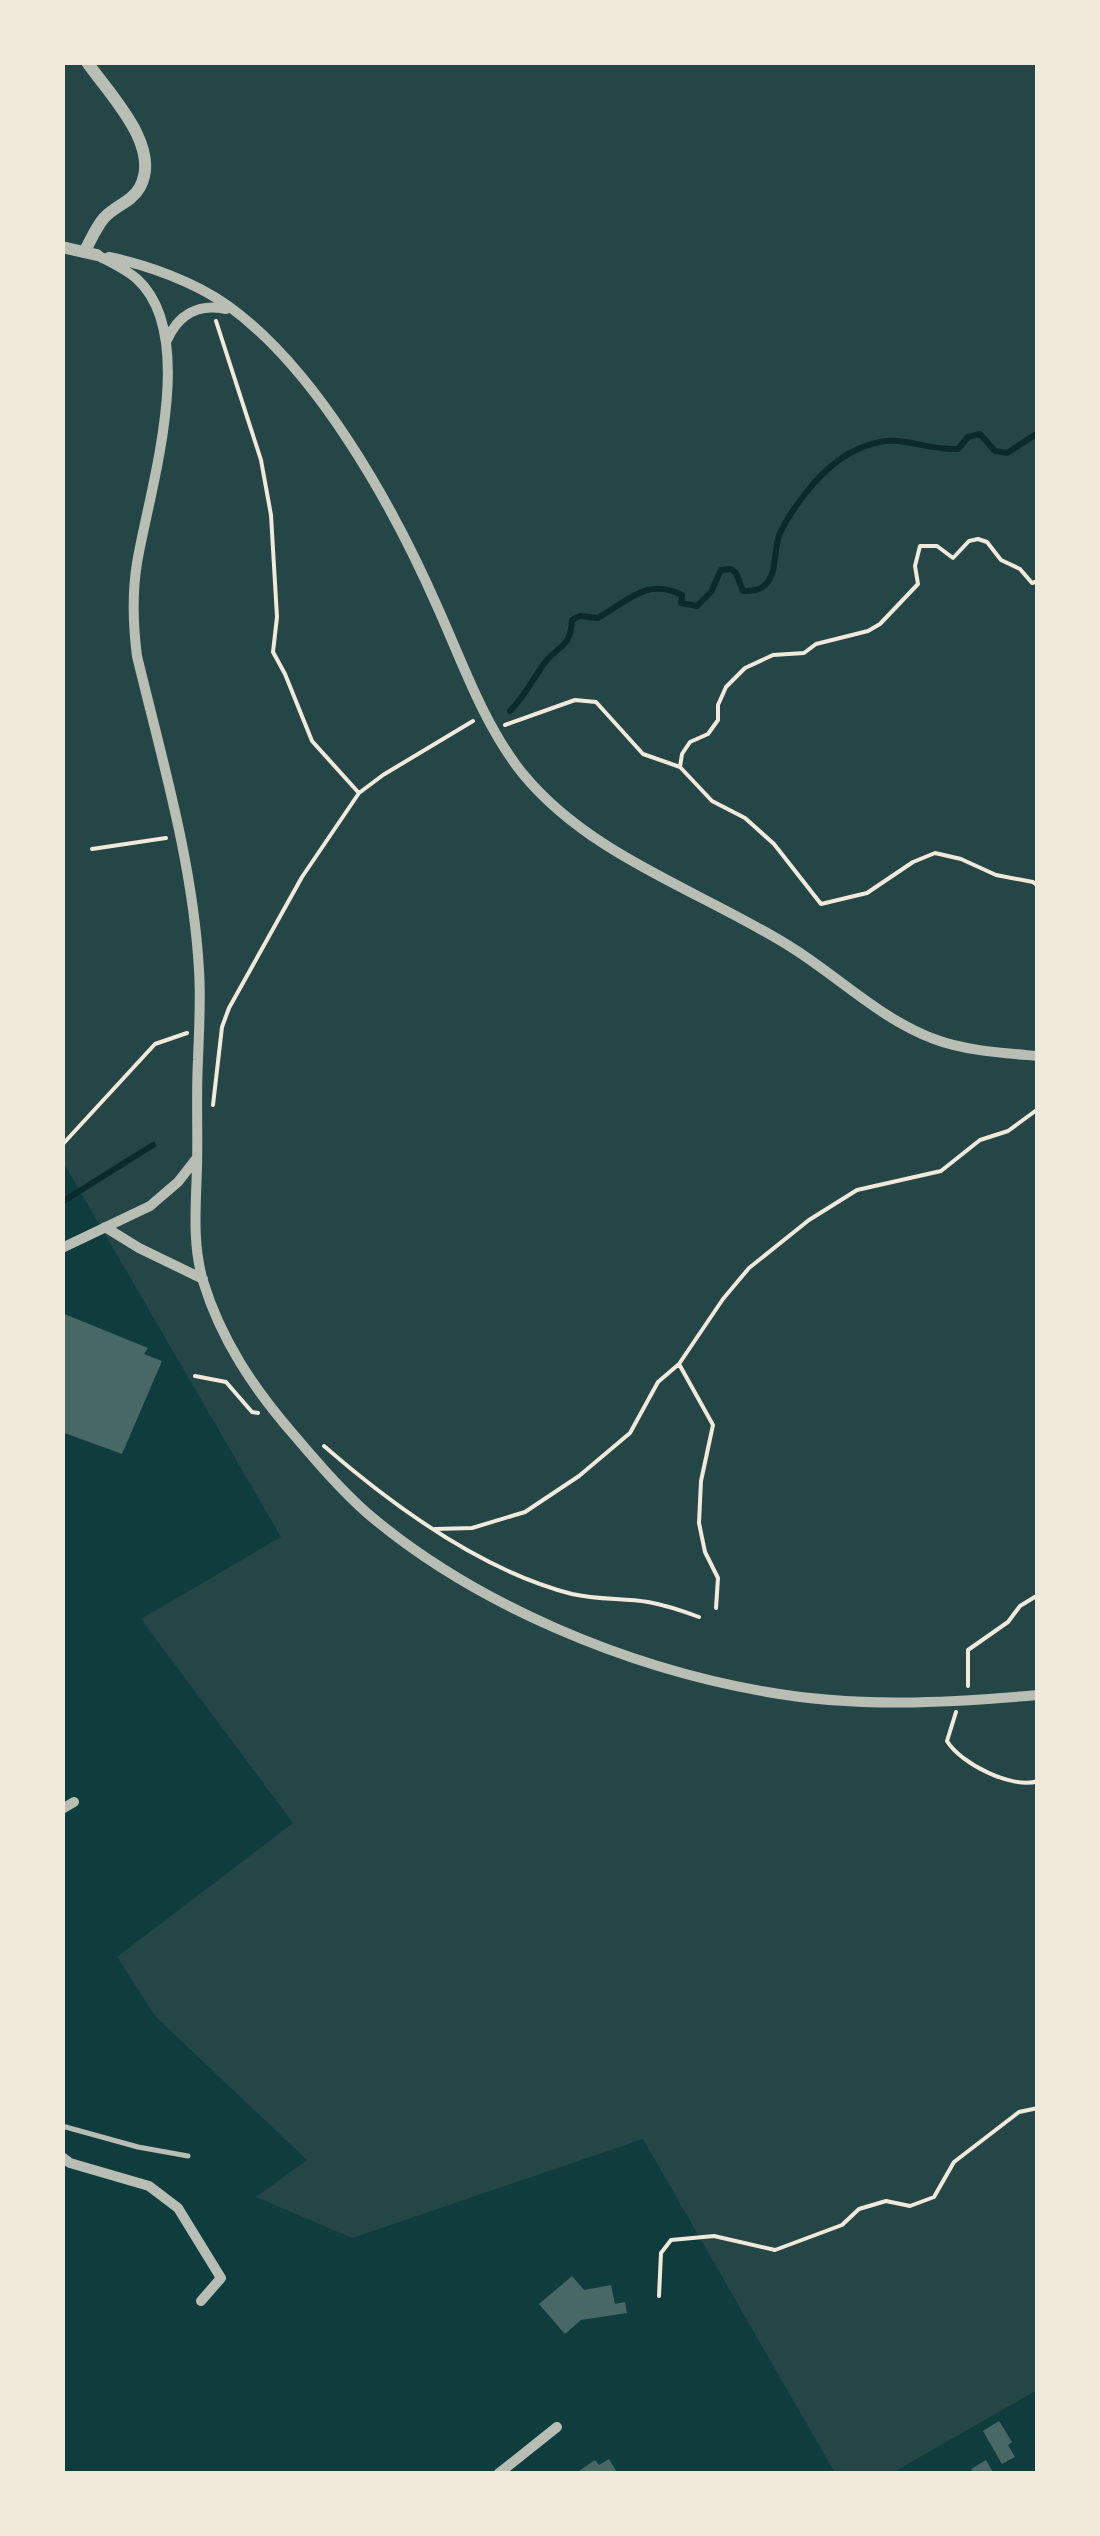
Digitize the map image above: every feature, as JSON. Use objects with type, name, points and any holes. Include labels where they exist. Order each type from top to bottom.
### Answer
[{"type":"street","points":[[87,62],[136,132],[147,161],[140,187],[127,202],[104,217],[91,254]]},
{"type":"street","points":[[62,247],[141,264],[233,310],[296,372],[370,475],[411,550],[494,728],[522,772],[576,824],[604,844],[797,951],[881,1012],[934,1039],[985,1051],[1038,1056]]},
{"type":"street","points":[[91,254],[137,278],[154,303],[167,340],[168,388],[136,566],[134,629],[137,656],[181,837],[195,919],[200,974],[194,1225],[202,1279],[223,1333],[243,1370],[342,1490],[418,1552],[456,1577],[538,1620],[683,1673],[767,1692],[882,1704],[1038,1694]]},
{"type":"street","points":[[167,340],[184,316],[213,306],[233,310]]},
{"type":"street","points":[[62,1248],[134,1215],[164,1196],[197,1158]]},
{"type":"street","points":[[105,1227],[202,1279]]},
{"type":"street","points":[[62,1809],[74,1802]]},
{"type":"street","points":[[62,2157],[70,2163],[148,2186],[178,2208],[221,2278],[201,2302]]},
{"type":"street","points":[[498,2474],[556,2427]]},
{"type":"lane","points":[[62,2126],[188,2156]]},
{"type":"path","points":[[213,306],[261,460],[271,514],[277,618],[273,652],[312,741],[360,793]]},
{"type":"path","points":[[680,767],[690,742],[708,734],[718,720],[718,705],[726,688],[744,668],[773,655],[804,653],[816,644],[847,638],[880,624],[918,584],[915,566],[920,546],[937,546],[953,558],[968,541],[978,539],[987,542],[1001,560],[1020,569],[1032,583],[1038,581]]},
{"type":"path","points":[[213,1109],[222,1028],[229,1008],[302,878],[360,793],[382,775],[474,720],[494,728],[574,700],[596,702],[644,754],[680,767],[712,801],[745,818],[774,844],[821,904],[867,893],[935,852],[1038,886]]},
{"type":"path","points":[[92,850],[181,837]]},
{"type":"path","points":[[62,1145],[155,1044],[198,1030],[222,1028]]},
{"type":"path","points":[[434,1530],[472,1528],[525,1512],[580,1476],[630,1434],[658,1382],[680,1364],[749,1268],[809,1220],[857,1190],[941,1171],[980,1140],[1008,1131],[1038,1108]]},
{"type":"path","points":[[680,1364],[713,1425],[701,1480],[699,1523],[705,1552],[718,1578],[716,1608]]},
{"type":"path","points":[[195,1376],[226,1382],[252,1412],[263,1413]]},
{"type":"path","points":[[316,1438],[391,1502],[434,1530],[512,1571],[569,1593],[609,1601],[647,1602],[699,1617]]},
{"type":"path","points":[[660,2296],[661,2253],[671,2240],[714,2236],[775,2250],[842,2225],[859,2209],[886,2201],[910,2206],[934,2197],[954,2162],[1019,2112],[1038,2108]]},
{"type":"shaded area","points":[[62,63],[1037,63],[1037,2390],[892,2473],[835,2473],[643,2139],[352,2238],[256,2197],[307,2160],[156,2017],[117,1957],[293,1823],[141,1619],[281,1537],[63,1162]]},
{"type":"building","points":[[62,1313],[148,1348],[144,1354],[162,1361],[122,1454],[62,1432]]},
{"type":"building","points":[[572,2276],[584,2290],[611,2285],[615,2304],[625,2302],[627,2313],[581,2320],[565,2334],[539,2304]]},
{"type":"building","points":[[999,2421],[1012,2442],[1008,2445],[1015,2457],[1002,2464],[983,2431]]},
{"type":"building","points":[[609,2459],[618,2474],[579,2471],[595,2460],[599,2465]]},
{"type":"building","points":[[986,2460],[994,2474],[974,2474],[971,2469]]},
{"type":"waterway","points":[[510,711],[548,659],[566,642],[572,620],[580,616],[598,618],[638,593],[658,589],[682,595],[681,603],[697,606],[711,592],[721,570],[736,573],[743,591],[763,587],[772,574],[780,533],[793,510],[821,476],[852,452],[895,441],[958,449],[968,437],[980,434],[995,451],[1007,453],[1038,433]]},
{"type":"waterway","points":[[62,1202],[153,1145]]}]
